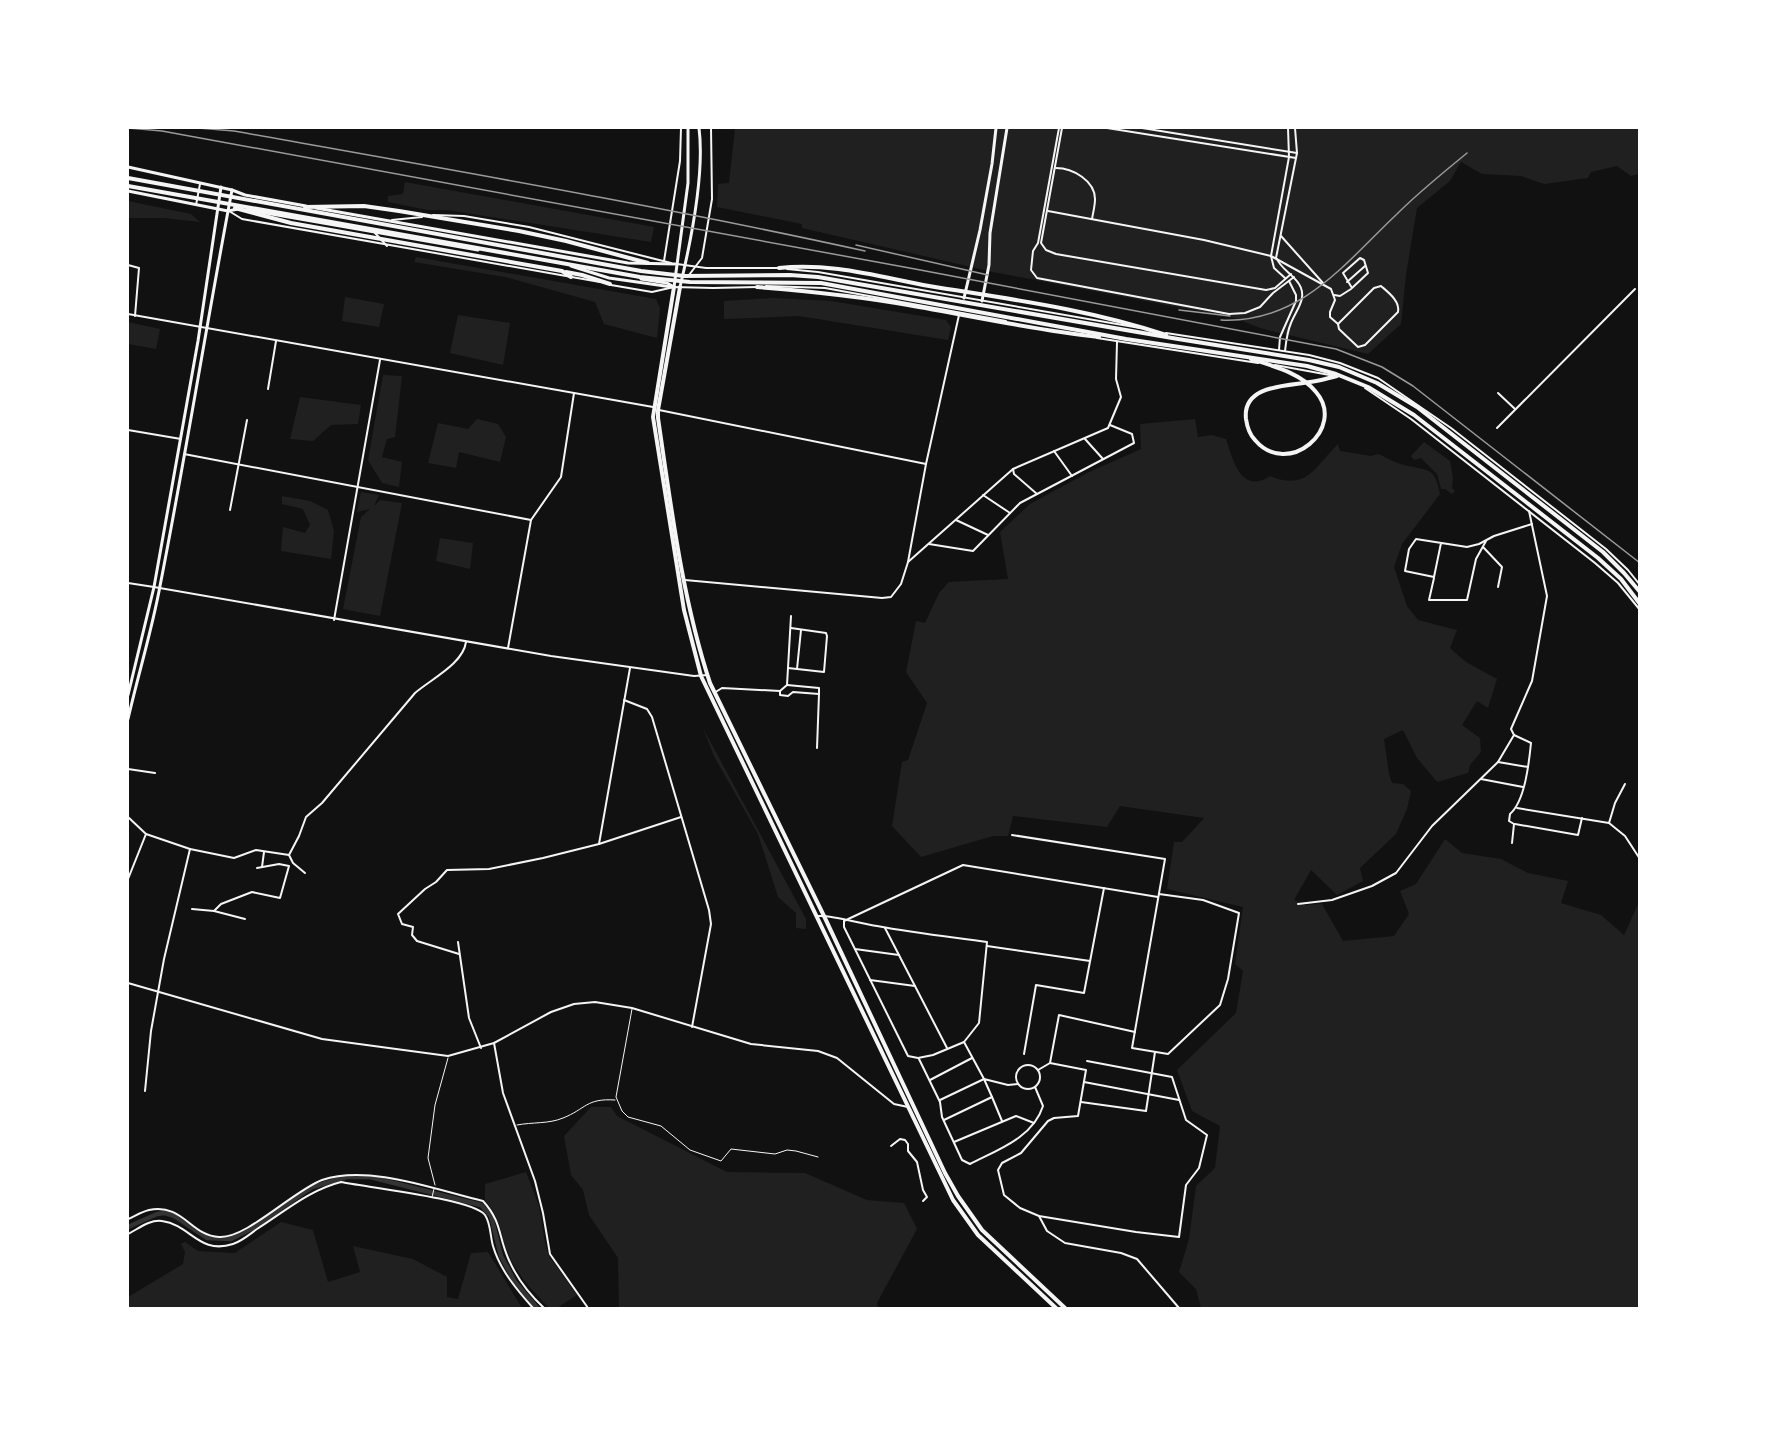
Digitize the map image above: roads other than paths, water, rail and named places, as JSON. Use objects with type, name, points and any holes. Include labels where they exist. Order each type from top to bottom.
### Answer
[{"type":"highway","points":[[128,178],[641,271],[684,276],[790,274],[818,277],[1339,367],[1377,383],[1417,407],[1603,552],[1640,592]]},
{"type":"highway","points":[[128,186],[640,277],[690,282],[821,283],[1126,339],[1308,366],[1368,387],[1414,415],[1598,558],[1621,579],[1640,604]]},
{"type":"highway","points":[[223,204],[291,223],[562,271],[610,284]]},
{"type":"highway","points":[[298,208],[364,206],[519,231],[648,263]]},
{"type":"highway","points":[[779,268],[804,266],[990,295],[1121,321],[1178,339]]},
{"type":"highway","points":[[562,271],[571,277]]},
{"type":"highway","points":[[674,287],[653,407],[678,580],[701,676],[818,916],[940,1176],[966,1218],[986,1243],[1056,1308]]},
{"type":"highway","points":[[680,287],[658,410],[685,580],[699,646],[714,693],[958,1196],[982,1230],[1065,1308]]},
{"type":"highway","points":[[757,287],[828,293],[908,305],[1049,332],[1126,339]]},
{"type":"highway","points":[[1236,355],[1277,368],[1301,379],[1316,392],[1321,399],[1323,418],[1320,430],[1313,442],[1295,453],[1279,454],[1264,448],[1250,434],[1246,414],[1247,406],[1254,395],[1270,388],[1337,376]]},
{"type":"main road","points":[[674,287],[675,264],[688,183],[688,128]]},
{"type":"main road","points":[[680,287],[699,165],[699,128]]},
{"type":"main road","points":[[964,298],[980,230],[996,128]]},
{"type":"main road","points":[[982,301],[989,265],[990,232],[1007,128]]},
{"type":"main road","points":[[128,167],[232,190],[245,195],[387,221],[628,262],[675,264]]},
{"type":"main road","points":[[128,695],[154,587],[200,328],[221,188]]},
{"type":"main road","points":[[128,719],[160,588],[232,190]]},
{"type":"main road","points":[[128,191],[217,209],[243,209],[571,266],[667,283],[674,287]]},
{"type":"main road","points":[[571,266],[609,278]]},
{"type":"main road","points":[[582,275],[674,287]]},
{"type":"street","points":[[387,221],[439,214],[464,216],[541,229],[664,262],[680,161],[681,128]]},
{"type":"street","points":[[680,287],[702,258],[712,199],[711,128]]},
{"type":"street","points":[[1061,128],[1041,243],[1046,250],[1056,254],[1266,290],[1275,288],[1294,277]]},
{"type":"street","points":[[1061,128],[1038,243],[1033,251],[1031,270],[1037,278],[1229,314],[1245,313],[1260,307],[1291,274]]},
{"type":"street","points":[[1107,128],[1296,158]]},
{"type":"street","points":[[1142,128],[1297,153]]},
{"type":"street","points":[[1279,350],[1280,337],[1296,301],[1296,294],[1287,280],[1274,268],[1271,256],[1290,152],[1288,128]]},
{"type":"street","points":[[1285,351],[1288,331],[1301,305],[1302,294],[1300,285],[1276,258],[1297,153],[1295,128]]},
{"type":"street","points":[[1055,168],[1072,170],[1092,188],[1095,198],[1092,219]]},
{"type":"street","points":[[196,205],[200,184]]},
{"type":"street","points":[[228,210],[242,219],[652,292],[674,287],[825,288],[1117,341],[1312,370],[1337,376],[1366,388],[1411,419],[1618,583],[1640,610]]},
{"type":"street","points":[[1048,211],[1212,242],[1276,258],[1302,275],[1331,289],[1335,295],[1330,317],[1354,344],[1361,348],[1398,312],[1398,305],[1380,286],[1374,288],[1338,324]]},
{"type":"street","points":[[297,229],[311,221]]},
{"type":"street","points":[[374,232],[387,246]]},
{"type":"street","points":[[1281,236],[1324,285]]},
{"type":"street","points":[[1335,295],[1340,296],[1352,288],[1368,273],[1364,260],[1360,258],[1343,273],[1352,288]]},
{"type":"street","points":[[675,264],[695,267],[779,268],[818,272],[1179,336],[1285,351],[1340,363],[1378,378],[1451,428],[1606,549],[1640,585]]},
{"type":"street","points":[[1347,282],[1366,265]]},
{"type":"street","points":[[128,266],[139,268],[135,316]]},
{"type":"street","points":[[1497,428],[1635,289]]},
{"type":"street","points":[[685,580],[891,597],[901,584],[908,562],[926,465],[960,312]]},
{"type":"street","points":[[128,314],[653,407]]},
{"type":"street","points":[[268,389],[276,341]]},
{"type":"street","points":[[908,562],[1012,469],[1108,428],[1120,397],[1116,379],[1117,341]]},
{"type":"street","points":[[334,620],[381,359]]},
{"type":"street","points":[[508,649],[531,520],[561,477],[574,393]]},
{"type":"street","points":[[1498,393],[1515,409]]},
{"type":"street","points":[[658,410],[926,465]]},
{"type":"street","points":[[230,510],[247,420]]},
{"type":"street","points":[[929,544],[973,551],[1020,503],[1134,443],[1132,434],[1109,425]]},
{"type":"street","points":[[128,430],[180,439]]},
{"type":"street","points":[[1084,438],[1103,459]]},
{"type":"street","points":[[1054,451],[1072,476]]},
{"type":"street","points":[[184,453],[531,520]]},
{"type":"street","points":[[1012,469],[1014,474],[1037,494]]},
{"type":"street","points":[[983,495],[1010,513]]},
{"type":"street","points":[[1529,511],[1547,596],[1532,681],[1512,723],[1511,729],[1514,735],[1531,743],[1523,787],[1517,808],[1510,814],[1509,821],[1514,824],[1578,835],[1582,818]]},
{"type":"street","points":[[956,520],[988,535]]},
{"type":"street","points":[[1434,577],[1405,571],[1409,549],[1416,538],[1467,547],[1532,524]]},
{"type":"street","points":[[1441,543],[1429,600],[1467,600],[1476,559],[1486,541]]},
{"type":"street","points":[[1483,546],[1502,567],[1498,587]]},
{"type":"street","points":[[128,583],[508,649],[630,668],[708,675]]},
{"type":"street","points":[[787,685],[791,616]]},
{"type":"street","points":[[788,668],[824,672],[827,636],[826,633],[791,628]]},
{"type":"street","points":[[797,669],[801,630]]},
{"type":"street","points":[[289,855],[306,817],[322,803],[415,693],[455,663],[464,651],[466,642]]},
{"type":"street","points":[[599,844],[616,737],[630,668]]},
{"type":"street","points":[[714,693],[722,688],[780,691],[787,685],[819,688],[817,748]]},
{"type":"street","points":[[780,691],[780,695],[788,696],[793,692],[819,694]]},
{"type":"street","points":[[624,700],[647,709],[652,717],[711,924],[692,1027]]},
{"type":"street","points":[[1298,904],[1332,900],[1372,886],[1396,873],[1432,826],[1498,762],[1514,735]]},
{"type":"street","points":[[1498,762],[1528,767]]},
{"type":"street","points":[[128,769],[155,773]]},
{"type":"street","points":[[1481,779],[1523,787]]},
{"type":"street","points":[[1609,823],[1614,802],[1625,784]]},
{"type":"street","points":[[1517,808],[1609,823],[1625,836],[1640,859]]},
{"type":"street","points":[[128,817],[146,834],[190,849],[234,858],[256,850],[289,855]]},
{"type":"street","points":[[459,954],[417,941],[412,935],[413,927],[402,924],[398,914],[447,870],[489,869],[599,844],[681,817]]},
{"type":"street","points":[[1512,843],[1514,824]]},
{"type":"street","points":[[128,879],[146,834]]},
{"type":"street","points":[[844,921],[963,865],[1158,896],[1203,900],[1239,913],[1228,979],[1220,1005],[1168,1054],[1132,1048],[1158,896],[1165,859],[1012,835]]},
{"type":"street","points":[[145,1091],[151,1030],[164,959],[190,849]]},
{"type":"street","points":[[262,867],[265,851]]},
{"type":"street","points":[[289,855],[293,863],[305,873]]},
{"type":"street","points":[[214,911],[220,904],[252,892],[280,898],[289,866],[279,864],[257,868]]},
{"type":"street","points":[[1024,1054],[1036,984],[1084,993],[1104,888]]},
{"type":"street","points":[[192,909],[214,911],[245,919]]},
{"type":"street","points":[[818,916],[987,942],[979,1023],[964,1042],[933,1055],[918,1058],[908,1056],[844,927],[844,921]]},
{"type":"street","points":[[885,928],[947,1049]]},
{"type":"street","points":[[458,942],[469,1018],[480,1048]]},
{"type":"street","points":[[987,946],[1090,960]]},
{"type":"street","points":[[855,949],[899,955]]},
{"type":"street","points":[[869,979],[915,986]]},
{"type":"street","points":[[128,983],[322,1039],[448,1056],[494,1043],[551,1012],[574,1004],[595,1002],[632,1008],[751,1044],[818,1051],[837,1058],[894,1104],[909,1107]]},
{"type":"street","points":[[1050,1064],[1059,1015],[1135,1032]]},
{"type":"street","points":[[964,1042],[984,1079],[1002,1121]]},
{"type":"street","points":[[494,1043],[503,1094],[535,1181],[550,1254],[588,1308]]},
{"type":"street","points":[[1080,1102],[1146,1112],[1155,1052]]},
{"type":"street","points":[[918,1058],[939,1100],[944,1120],[962,1160],[970,1164],[1024,1136],[1043,1106],[1035,1087]]},
{"type":"street","points":[[929,1080],[972,1058]]},
{"type":"street","points":[[1038,1070],[1050,1064],[1086,1070],[1078,1116],[1054,1118],[1048,1121],[1021,1153],[999,1166],[1004,1195],[1020,1208],[1039,1216],[1179,1237],[1186,1185],[1199,1168],[1207,1135],[1186,1120],[1172,1077],[1088,1061]]},
{"type":"street","points":[[939,1100],[984,1079],[1008,1085],[1018,1084],[1026,1089],[1035,1087],[1041,1079],[1038,1070],[1029,1065],[1020,1069],[1016,1078],[1018,1084]]},
{"type":"street","points":[[1084,1082],[1179,1100]]},
{"type":"street","points":[[944,1120],[992,1097]]},
{"type":"street","points":[[954,1142],[1016,1116],[1034,1123]]},
{"type":"street","points":[[891,1146],[900,1139],[905,1140],[908,1144],[908,1151],[917,1162],[923,1190],[927,1197],[923,1201]]},
{"type":"street","points":[[128,1219],[148,1210],[171,1211],[179,1214],[199,1230],[219,1238],[235,1235],[321,1181],[349,1175],[373,1174],[483,1201],[494,1213],[507,1256],[515,1271],[544,1308]]},
{"type":"street","points":[[128,1234],[150,1222],[162,1221],[178,1227],[201,1243],[216,1247],[235,1244],[307,1196],[327,1185],[341,1182],[431,1197],[476,1207],[485,1215],[499,1260],[509,1280],[533,1308]]},
{"type":"street","points":[[1039,1216],[1047,1231],[1065,1243],[1121,1253],[1137,1259],[1179,1308]]},
{"type":"lane","points":[[632,1008],[618,1086],[618,1100],[622,1111],[628,1117],[661,1126],[690,1150],[722,1161],[731,1149],[775,1154],[787,1150],[818,1157]]},
{"type":"lane","points":[[431,1197],[435,1182],[428,1158],[435,1105],[448,1056]]},
{"type":"lane","points":[[515,1125],[550,1122],[565,1118],[592,1101],[618,1100]]},
{"type":"waterway","points":[[128,1227],[157,1214],[165,1213],[174,1216],[207,1238],[231,1239],[253,1228],[312,1187],[347,1177],[370,1177],[481,1205],[491,1216],[501,1256],[515,1282],[537,1308]]},
{"type":"railway","points":[[128,128],[162,131],[1336,349],[1382,367],[1413,386],[1640,563]]},
{"type":"railway","points":[[198,128],[234,131],[550,188],[865,251]]},
{"type":"railway","points":[[1221,320],[1249,319],[1275,312],[1319,287],[1414,198],[1467,153]]},
{"type":"railway","points":[[856,245],[988,275]]},
{"type":"railway","points":[[1179,310],[1230,316]]}]
